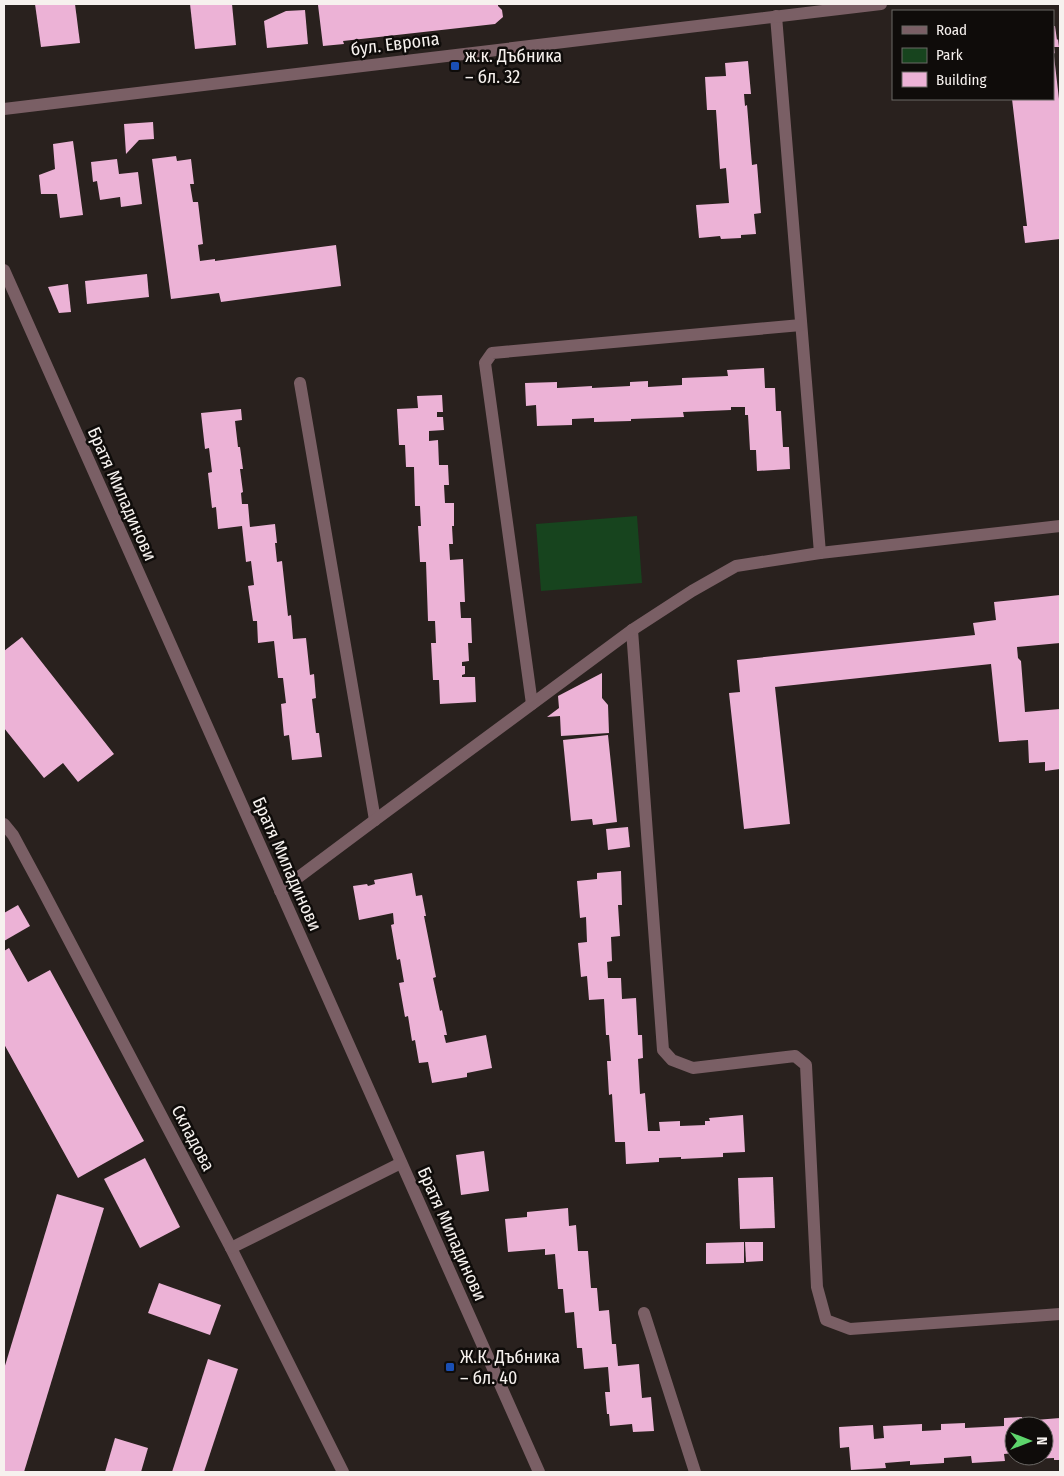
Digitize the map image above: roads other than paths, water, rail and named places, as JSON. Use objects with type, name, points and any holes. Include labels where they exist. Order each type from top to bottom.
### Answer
[{"type":"street","name":"бул. Европа","points":[[4,109],[881,4]]},
{"type":"street","points":[[776,16],[820,553]]},
{"type":"street","name":"Братя Миладинови","points":[[4,270],[539,1472]]},
{"type":"street","points":[[532,704],[485,363],[492,354],[802,325]]},
{"type":"street","points":[[300,383],[374,820]]},
{"type":"street","points":[[280,891],[632,630],[692,591],[736,566],[820,553],[1060,526]]},
{"type":"street","points":[[632,630],[663,1050],[672,1060],[693,1068],[795,1056],[806,1065],[817,1288],[826,1320],[850,1329],[1060,1314]]},
{"type":"street","name":"Складова","points":[[4,824],[13,835],[42,887],[230,1248],[343,1472]]},
{"type":"street","points":[[230,1248],[401,1163]]},
{"type":"street","points":[[644,1313],[695,1472]]},
{"type":"place","name":"ж.к. Дъбника – бл. 32","points":[[455,66]]},
{"type":"place","name":"Ж.К. Дъбника – бл. 40","points":[[450,1367]]}]
